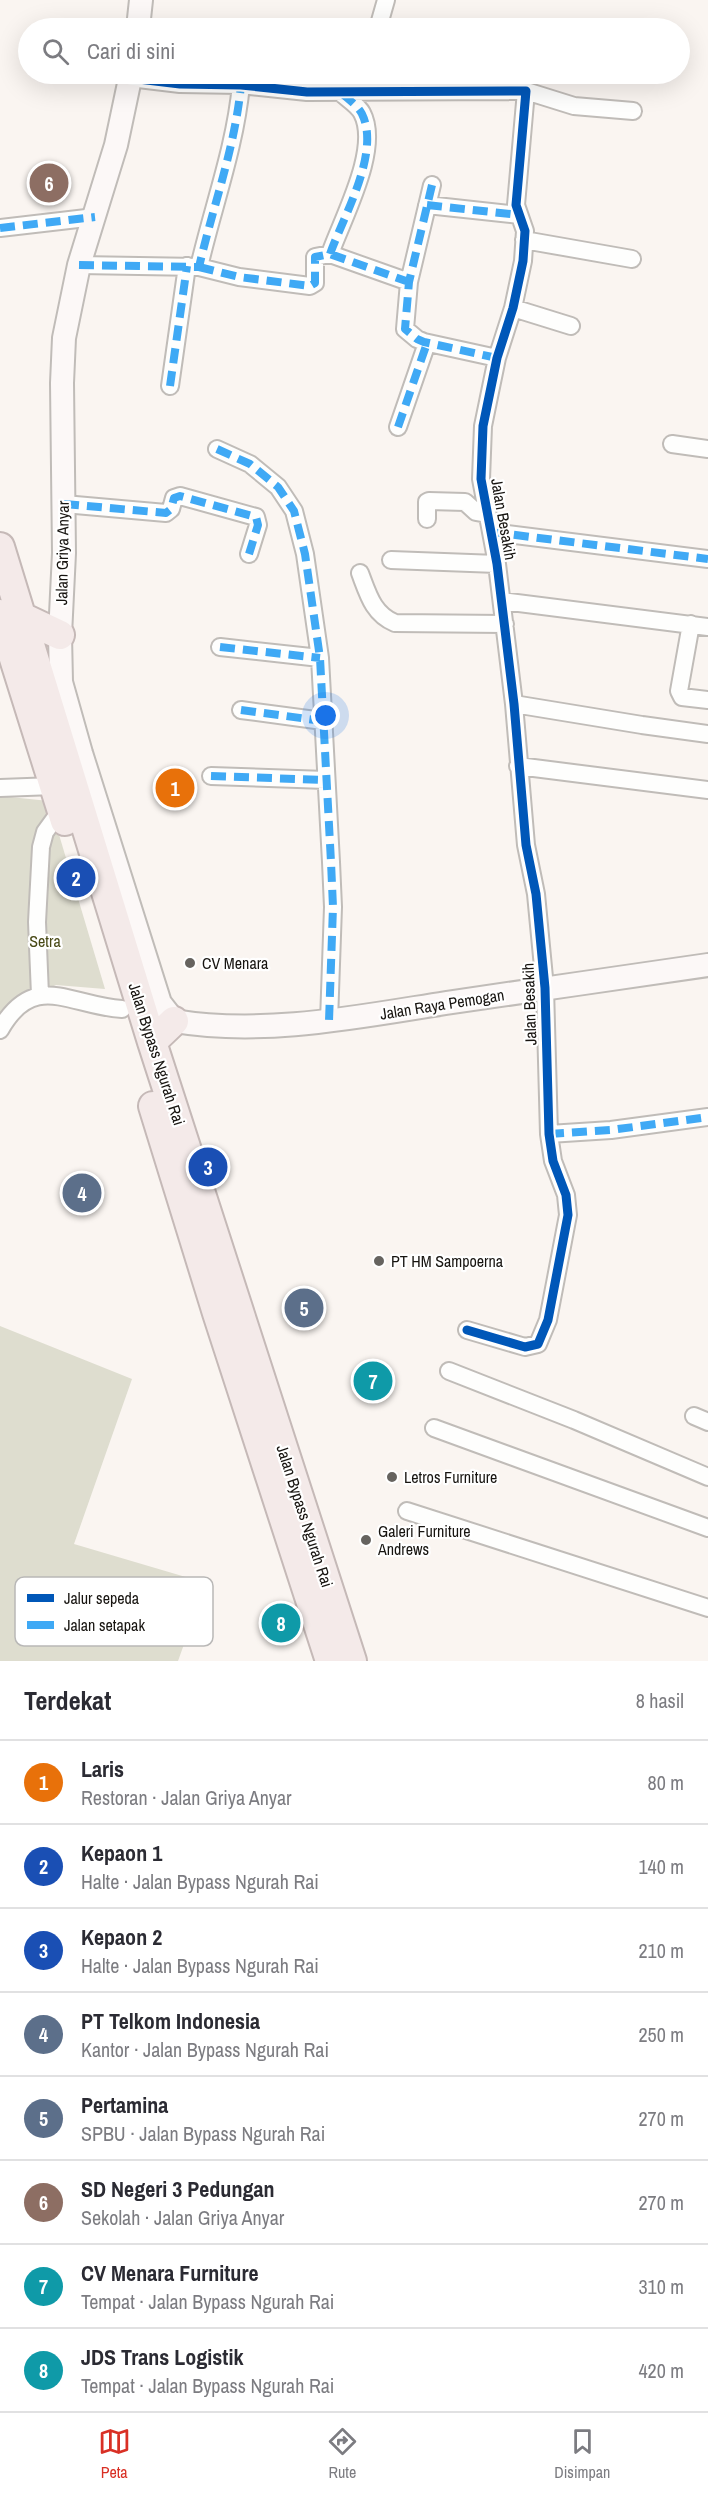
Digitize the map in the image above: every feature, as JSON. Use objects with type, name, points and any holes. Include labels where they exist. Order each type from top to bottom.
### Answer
[{"type":"highway","name":"Jalan Bypass Ngurah Rai","points":[[0,547],[9,619],[58,798],[217,1313],[304,1544],[352,1661]]},
{"type":"highway","points":[[9,619],[60,635]]},
{"type":"highway","name":"Jalan Bypass Ngurah Rai","points":[[9,619],[152,1042],[304,1544],[330,1661]]},
{"type":"highway","points":[[152,1042],[174,1021]]},
{"type":"street","points":[[139,18],[141,0]]},
{"type":"street","points":[[381,18],[386,0]]},
{"type":"street","name":"Jalan Griya Anyar","points":[[128,84],[116,145],[79,266],[70,304],[62,362],[64,553],[60,635],[61,681],[81,753],[160,1003],[174,1021]]},
{"type":"street","points":[[180,84],[241,85],[306,92],[370,91],[525,99],[633,111]]},
{"type":"street","points":[[370,91],[371,84]]},
{"type":"street","points":[[171,386],[193,267],[231,150],[241,85]]},
{"type":"street","points":[[324,255],[364,166],[366,132],[357,107],[339,91]]},
{"type":"street","name":"Jalan Besakih","points":[[467,1330],[525,1347],[538,1344],[548,1320],[568,1215],[566,1195],[553,1161],[549,1134],[545,988],[536,894],[526,845],[514,704],[502,601],[481,479],[483,426],[496,358],[520,281],[524,226],[519,215],[517,200],[525,99]]},
{"type":"street","points":[[432,185],[410,282],[405,328],[417,339],[496,358]]},
{"type":"street","points":[[427,205],[519,215]]},
{"type":"street","points":[[0,228],[95,217]]},
{"type":"street","points":[[524,240],[632,259]]},
{"type":"street","points":[[79,266],[193,267],[239,277],[310,286],[315,283],[314,258],[324,255],[410,282]]},
{"type":"street","points":[[513,308],[571,326]]},
{"type":"street","points":[[398,427],[427,342]]},
{"type":"street","points":[[672,444],[708,449]]},
{"type":"street","points":[[217,449],[238,457],[260,470],[278,487],[294,510],[305,554],[320,658],[333,907],[329,1021]]},
{"type":"street","points":[[63,504],[166,513],[171,509],[174,498],[180,496],[256,518],[258,525],[249,554]]},
{"type":"street","points":[[427,519],[427,502],[429,501],[465,502],[476,512],[487,514]]},
{"type":"street","points":[[491,532],[708,559]]},
{"type":"street","points":[[391,560],[497,564]]},
{"type":"street","points":[[360,573],[375,609],[380,615],[395,623],[505,624]]},
{"type":"street","points":[[502,601],[708,627]]},
{"type":"street","points":[[691,624],[679,691],[682,697],[708,700]]},
{"type":"street","points":[[220,647],[320,658]]},
{"type":"street","points":[[514,704],[708,734]]},
{"type":"street","points":[[241,711],[323,721]]},
{"type":"street","points":[[518,766],[708,790]]},
{"type":"street","points":[[211,776],[326,780]]},
{"type":"street","points":[[0,788],[58,798],[53,818],[45,832],[41,847],[38,922],[40,995]]},
{"type":"street","name":"Jalan Raya Pemogan","points":[[174,1021],[196,1025],[262,1025],[329,1021],[708,966]]},
{"type":"street","points":[[0,1030],[17,1008],[29,998],[40,995],[122,1009]]},
{"type":"street","points":[[549,1134],[646,1126],[708,1117]]},
{"type":"street","points":[[449,1371],[574,1420],[708,1477]]},
{"type":"street","points":[[434,1428],[708,1528]]},
{"type":"street","points":[[407,1511],[708,1608]]},
{"type":"green space","name":"Setra","points":[[0,796],[49,801],[105,989],[56,985],[31,995],[0,1022]]},
{"type":"green space","points":[[0,1326],[132,1379],[74,1544],[186,1577],[15,1577],[15,1646],[183,1646],[178,1661],[0,1661]]},
{"type":"marked path","points":[[79,265],[199,267],[229,154],[241,85]]},
{"type":"marked path","points":[[330,254],[358,185],[367,147],[367,130],[362,114],[340,92]]},
{"type":"marked path","points":[[432,185],[409,282],[405,329],[424,342],[497,358]]},
{"type":"marked path","points":[[427,205],[519,215]]},
{"type":"marked path","points":[[0,228],[95,217]]},
{"type":"marked path","points":[[199,267],[239,277],[310,286],[315,283],[315,257],[330,254],[409,282]]},
{"type":"marked path","points":[[170,386],[187,266]]},
{"type":"marked path","points":[[398,427],[427,343]]},
{"type":"marked path","points":[[217,449],[250,464],[278,487],[294,511],[305,554],[320,658],[331,862],[333,907],[329,1021]]},
{"type":"marked path","points":[[64,504],[166,513],[171,509],[174,498],[180,496],[256,517],[258,525],[249,554]]},
{"type":"marked path","points":[[491,532],[708,559]]},
{"type":"marked path","points":[[220,647],[320,658]]},
{"type":"marked path","points":[[241,710],[323,721]]},
{"type":"marked path","points":[[211,776],[326,780]]},
{"type":"marked path","points":[[549,1134],[611,1130],[708,1117]]},
{"type":"cycle path","points":[[180,84],[241,85],[307,92],[526,91],[516,205],[525,231],[523,261],[513,308],[497,358],[483,426],[481,479],[497,564],[514,704],[526,845],[536,894],[545,988],[549,1134],[553,1161],[566,1195],[568,1215],[548,1320],[538,1344],[525,1347],[467,1330]]},
{"type":"place","name":"SD Negeri 3 Pedungan","points":[[49,183]]},
{"type":"place","name":"Laris","points":[[175,788]]},
{"type":"place","name":"Kepaon 1","points":[[76,878]]},
{"type":"place","name":"CV Menara","points":[[190,963]]},
{"type":"place","name":"Kepaon 2","points":[[208,1167]]},
{"type":"place","name":"PT Telkom Indonesia","points":[[82,1193]]},
{"type":"place","name":"PT HM Sampoerna","points":[[379,1261]]},
{"type":"place","name":"Pertamina","points":[[304,1308]]},
{"type":"place","name":"CV Menara Furniture","points":[[373,1381]]},
{"type":"place","name":"Letros Furniture","points":[[392,1477]]},
{"type":"place","name":"Galeri Furniture Andrews","points":[[366,1540]]},
{"type":"place","name":"JDS Trans Logistik","points":[[281,1623]]}]
